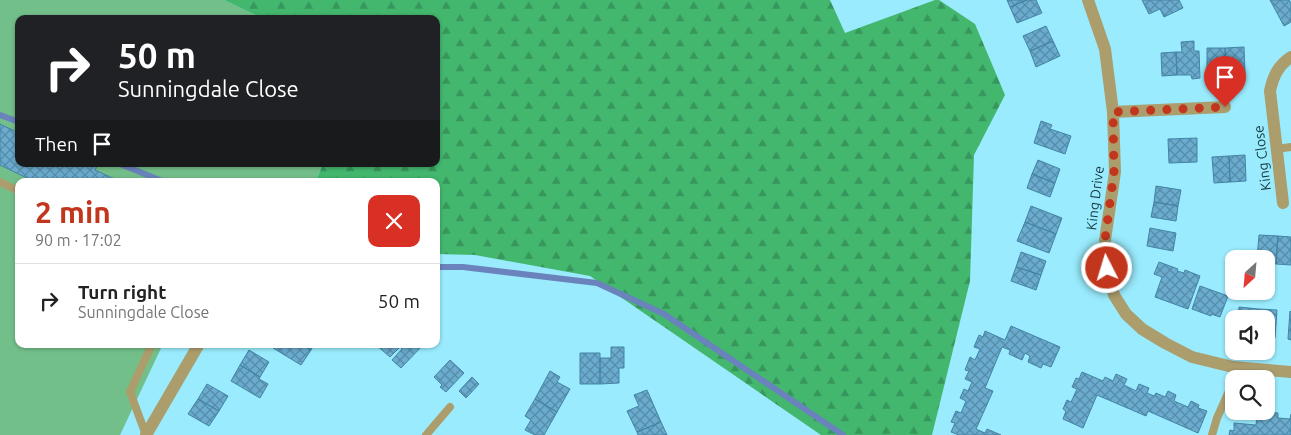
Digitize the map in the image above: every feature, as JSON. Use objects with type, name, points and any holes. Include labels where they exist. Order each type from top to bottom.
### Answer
[{"type":"street","name":"King Drive","points":[[1088,0],[1106,49],[1113,112],[1114,172],[1105,240],[1107,268],[1114,295],[1126,314],[1142,329],[1165,344],[1192,357],[1233,367],[1234,370]]},
{"type":"street","name":"King Close","points":[[1283,203],[1270,91],[1272,80],[1278,68],[1291,57]]},
{"type":"street","points":[[1113,112],[1225,107]]},
{"type":"street","points":[[146,435],[197,348]]},
{"type":"street","name":"King Drive","points":[[1275,373],[1291,372]]},
{"type":"lane","points":[[1276,149],[1291,147]]},
{"type":"lane","points":[[0,182],[15,189]]},
{"type":"lane","points":[[146,435],[130,392],[150,348]]},
{"type":"lane","points":[[1212,435],[1225,399]]},
{"type":"lane","points":[[426,435],[450,407]]},
{"type":"green space","points":[[0,0],[224,0],[256,15],[15,15],[15,167],[322,167],[317,178],[15,178],[15,348],[161,348],[120,435],[0,435]]},
{"type":"green space","points":[[224,0],[830,0],[845,33],[939,0],[975,24],[1005,95],[974,155],[970,281],[932,435],[821,435],[590,276],[475,255],[440,254],[440,178],[317,178],[322,167],[440,167],[440,15],[256,15]]},
{"type":"building","points":[[1007,0],[1027,0],[1010,7]]},
{"type":"building","points":[[1027,0],[1036,0],[1042,13],[1017,23],[1010,7]]},
{"type":"building","points":[[1142,0],[1179,0],[1183,8],[1164,17],[1160,9],[1149,14]]},
{"type":"building","points":[[1270,0],[1289,0],[1291,3],[1291,22],[1284,26]]},
{"type":"building","points":[[1046,26],[1053,41],[1030,51],[1023,36]]},
{"type":"building","points":[[1053,41],[1060,56],[1036,67],[1030,51]]},
{"type":"building","points":[[1194,41],[1194,51],[1199,51],[1200,78],[1192,79],[1191,75],[1177,75],[1176,52],[1182,52],[1181,42]]},
{"type":"building","points":[[1244,47],[1245,74],[1226,74],[1225,48]]},
{"type":"building","points":[[1207,48],[1225,48],[1226,74],[1207,75]]},
{"type":"building","points":[[1176,52],[1177,75],[1162,76],[1161,53]]},
{"type":"building","points":[[1041,121],[1052,125],[1050,129],[1071,136],[1065,154],[1034,143]]},
{"type":"building","points":[[0,124],[15,131],[15,167],[96,167],[95,170],[112,178],[27,178],[0,165]]},
{"type":"building","points":[[1197,138],[1197,162],[1169,163],[1168,139]]},
{"type":"building","points":[[1245,155],[1246,181],[1230,182],[1229,156]]},
{"type":"building","points":[[1229,156],[1230,182],[1214,183],[1212,157]]},
{"type":"building","points":[[1038,160],[1060,169],[1055,183],[1032,174]]},
{"type":"building","points":[[1032,174],[1055,183],[1050,197],[1027,188]]},
{"type":"building","points":[[1156,186],[1181,190],[1178,206],[1154,202]]},
{"type":"building","points":[[1154,202],[1178,206],[1176,221],[1151,217]]},
{"type":"building","points":[[1031,206],[1062,218],[1056,234],[1025,222]]},
{"type":"building","points":[[1025,222],[1056,234],[1049,253],[1017,241]]},
{"type":"building","points":[[1150,228],[1176,233],[1173,251],[1147,246]]},
{"type":"building","points":[[1259,235],[1278,236],[1276,264],[1275,250],[1258,250]]},
{"type":"building","points":[[1278,236],[1291,237],[1291,265],[1276,264]]},
{"type":"building","points":[[1021,252],[1046,261],[1041,275],[1016,267]]},
{"type":"building","points":[[1159,262],[1178,269],[1177,271],[1184,273],[1185,270],[1200,276],[1188,309],[1155,297],[1162,277],[1154,274]]},
{"type":"building","points":[[1016,267],[1041,275],[1036,290],[1011,281]]},
{"type":"building","points":[[1200,286],[1225,295],[1226,300],[1220,317],[1211,314],[1211,316],[1192,309]]},
{"type":"building","points":[[1239,307],[1258,309],[1258,310],[1239,310]]},
{"type":"building","points":[[1258,309],[1277,310],[1275,338],[1275,310]]},
{"type":"building","points":[[1291,312],[1291,340],[1288,339]]},
{"type":"building","points":[[1011,326],[1060,347],[1051,367],[1043,364],[1041,368],[1028,362],[1030,356],[1025,353],[1022,360],[1009,354],[1010,350],[1002,347],[985,388],[993,391],[976,429],[985,433],[987,429],[1001,435],[959,435],[951,432],[955,423],[951,422],[956,411],[961,413],[966,401],[960,398],[964,389],[968,391],[972,382],[965,379],[969,371],[965,370],[970,357],[975,360],[980,349],[974,347],[979,335],[983,337],[985,331],[1005,340]]},
{"type":"building","points":[[611,347],[624,347],[624,368],[619,368],[619,383],[600,384],[600,358],[611,358]]},
{"type":"building","points":[[273,348],[307,348],[311,350],[301,365]]},
{"type":"building","points":[[380,348],[399,348],[390,357]]},
{"type":"building","points":[[420,348],[401,368],[392,360],[402,349]]},
{"type":"building","points":[[249,350],[269,362],[260,377],[240,365]]},
{"type":"building","points":[[580,353],[600,353],[600,384],[580,384]]},
{"type":"building","points":[[450,360],[464,373],[446,392],[440,387],[442,385],[434,377]]},
{"type":"building","points":[[240,365],[268,384],[260,398],[231,381]]},
{"type":"building","points":[[550,371],[560,377],[557,382],[570,389],[557,412],[535,399]]},
{"type":"building","points":[[1082,372],[1103,381],[1105,377],[1113,381],[1116,374],[1127,379],[1124,385],[1136,391],[1139,384],[1149,388],[1147,393],[1154,396],[1156,393],[1165,397],[1168,391],[1176,395],[1174,401],[1188,407],[1191,401],[1199,405],[1198,408],[1207,411],[1198,433],[1148,411],[1146,416],[1097,395],[1083,428],[1063,419],[1066,411],[1063,409],[1067,400],[1071,402],[1077,389],[1072,387],[1076,378],[1079,379]]},
{"type":"building","points":[[472,377],[479,384],[466,398],[459,391]]},
{"type":"building","points":[[207,384],[228,396],[219,411],[198,399]]},
{"type":"building","points":[[647,390],[661,422],[637,432],[627,411],[639,406],[634,395]]},
{"type":"building","points":[[198,399],[219,411],[209,426],[188,414]]},
{"type":"building","points":[[535,399],[557,412],[544,435],[535,435],[525,430],[531,420],[525,416]]},
{"type":"building","points":[[1275,413],[1278,413],[1278,418],[1290,419],[1291,414],[1291,435],[1229,435],[1230,430],[1234,431],[1234,423],[1256,425],[1257,420],[1275,420]]},
{"type":"building","points":[[661,422],[667,435],[638,435],[637,432]]},
{"type":"waterway","points":[[0,115],[15,121]]},
{"type":"waterway","points":[[127,167],[155,178]]},
{"type":"waterway","points":[[440,267],[463,267],[597,283],[664,314],[843,435]]},
{"type":"route","points":[[1107,268],[1105,240],[1114,172],[1113,112],[1225,107]]}]
